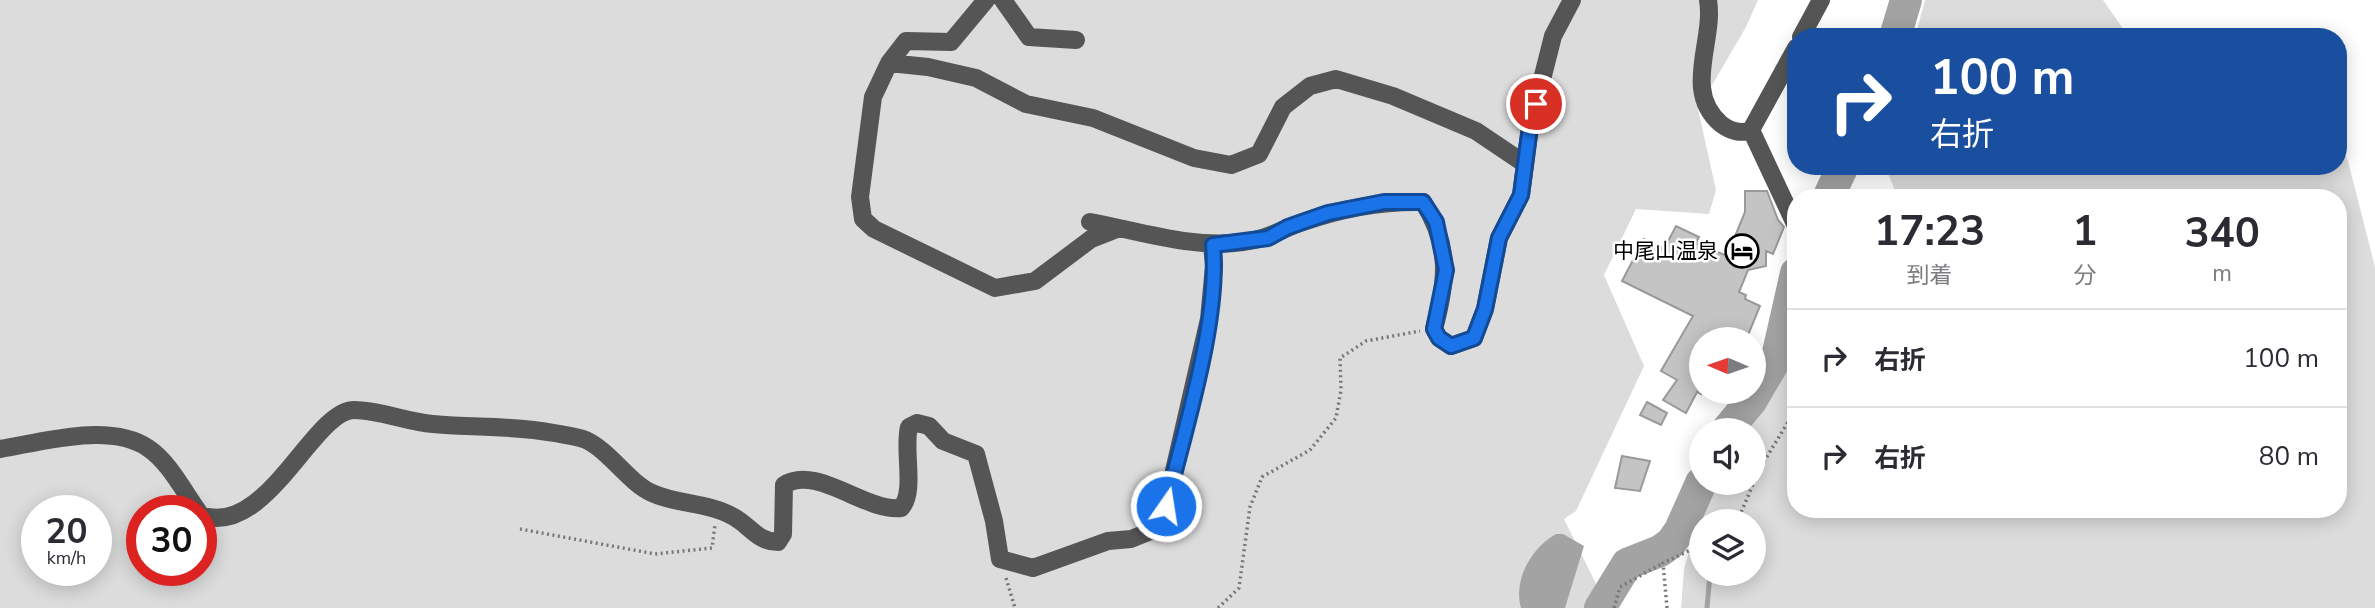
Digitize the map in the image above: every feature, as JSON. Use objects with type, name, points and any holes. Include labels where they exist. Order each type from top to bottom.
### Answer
[{"type":"street","points":[[986,0],[951,42],[906,41],[889,64],[873,97],[860,197],[863,219],[874,229],[995,288],[1035,281],[1091,239],[1121,228]]},
{"type":"street","points":[[1003,0],[1029,37],[1076,40]]},
{"type":"street","points":[[1090,222],[1213,245],[1268,238],[1288,227],[1328,213],[1384,202],[1423,202],[1436,222],[1446,270],[1434,329],[1439,338],[1451,346],[1474,338],[1485,309],[1499,238],[1521,195],[1530,127],[1553,36],[1572,0]]},
{"type":"street","points":[[1707,0],[1700,76],[1707,105],[1714,118],[1728,130],[1751,130],[1787,64]]},
{"type":"street","points":[[1806,28],[1821,0]]},
{"type":"street","points":[[889,64],[928,66],[976,78],[1026,104],[1093,118],[1194,158],[1231,165],[1259,155],[1283,107],[1310,86],[1336,79],[1393,96],[1476,131],[1525,164]]},
{"type":"street","points":[[1751,130],[1787,209]]},
{"type":"street","points":[[217,518],[239,512],[265,494],[287,473],[329,422],[342,411],[356,410],[407,421],[519,426],[583,439],[596,446],[651,493],[717,509],[735,517],[768,542],[778,542],[783,534],[784,485],[791,481],[802,479],[831,486],[885,508],[901,508],[909,495],[906,438],[909,427],[916,423],[929,426],[943,441],[976,454],[994,521],[1000,559],[1033,568],[1108,541],[1131,539],[1161,527],[1209,319],[1213,245]]},
{"type":"street","points":[[0,449],[77,436],[100,435],[137,442],[150,449],[164,463],[187,495]]},
{"type":"path","points":[[1218,608],[1239,588],[1250,507],[1262,477],[1310,450],[1336,418],[1341,390],[1340,358],[1366,341],[1434,329]]},
{"type":"path","points":[[1743,509],[1760,468],[1787,424]]},
{"type":"path","points":[[520,529],[655,554],[712,548],[717,509]]},
{"type":"path","points":[[1614,608],[1620,587],[1689,551]]},
{"type":"path","points":[[1000,559],[1015,608]]},
{"type":"path","points":[[1663,563],[1667,608]]},
{"type":"shaded area","points":[[0,0],[1758,0],[1746,27],[1698,109],[1716,190],[1709,214],[1636,209],[1604,275],[1644,366],[1576,511],[1564,519],[1608,608],[0,608]]},
{"type":"shaded area","points":[[1925,0],[2103,0],[2123,28],[1917,28]]},
{"type":"shaded area","points":[[2347,159],[2375,267],[2375,608],[1681,608],[1684,569],[1689,552],[1689,586],[1766,586],[1766,509],[1701,509],[1705,495],[1766,495],[1766,418],[1753,418],[1761,404],[1766,404],[1766,397],[1787,364],[1787,518],[2347,518],[2347,189],[1894,189],[1889,175],[2347,175]]},
{"type":"shaded area","points":[[1556,534],[1563,534],[1584,546],[1565,608],[1521,608],[1520,587],[1526,566],[1539,548]]},
{"type":"building","points":[[1745,191],[1767,191],[1778,220],[1784,227],[1773,254],[1766,251],[1766,266],[1748,270],[1739,292],[1746,295],[1745,299],[1760,306],[1751,327],[1689,327],[1691,404],[1686,413],[1663,400],[1677,380],[1661,371],[1693,316],[1622,281],[1644,239],[1664,249],[1676,226],[1699,237],[1696,243],[1727,256],[1745,212]]},
{"type":"building","points":[[1647,402],[1667,413],[1661,425],[1640,415]]},
{"type":"building","points":[[1622,456],[1650,461],[1640,491],[1615,488]]},
{"type":"waterway","points":[[1898,28],[1906,0]]},
{"type":"waterway","points":[[1832,189],[1839,175]]},
{"type":"waterway","points":[[1737,418],[1751,401],[1777,357],[1787,313]]},
{"type":"waterway","points":[[1600,608],[1627,564],[1660,551],[1671,543],[1696,495]]},
{"type":"waterway","points":[[1707,608],[1709,586]]},
{"type":"place","name":"中尾山温泉","points":[[1742,251]]},
{"type":"route","points":[[1166,506],[1209,319],[1213,245],[1268,238],[1288,227],[1328,213],[1384,202],[1423,202],[1436,222],[1446,270],[1434,329],[1439,338],[1451,346],[1464,344],[1474,338],[1485,309],[1499,238],[1521,195],[1530,127],[1536,104]]}]
